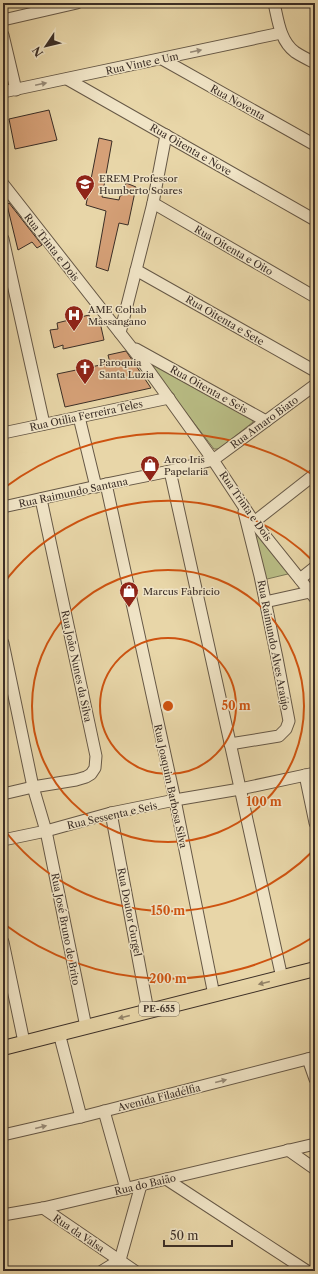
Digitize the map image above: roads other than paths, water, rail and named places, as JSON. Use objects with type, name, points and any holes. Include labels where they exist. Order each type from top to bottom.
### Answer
[{"type":"main road","name":"PE-655","points":[[3,1048],[315,969]]},
{"type":"street","points":[[274,3],[281,33],[288,45],[295,52],[315,63]]},
{"type":"street","points":[[3,20],[69,4]]},
{"type":"street","name":"Rua Vinte e Um","points":[[3,92],[281,33]]},
{"type":"street","points":[[3,35],[16,90]]},
{"type":"street","name":"Rua Noventa","points":[[162,59],[315,145]]},
{"type":"street","name":"Rua Oitenta e Nove","points":[[67,79],[315,220]]},
{"type":"street","points":[[120,333],[153,203],[166,135]]},
{"type":"street","name":"Rua Trinta e Dois","points":[[3,184],[130,346],[213,460],[254,522],[312,595]]},
{"type":"street","name":"Rua Oitenta e Oito","points":[[153,203],[315,297]]},
{"type":"street","points":[[3,239],[44,424]]},
{"type":"street","name":"Rua Oitenta e Sete","points":[[136,270],[315,371]]},
{"type":"street","name":"Rua Oitenta e Seis","points":[[130,346],[266,421]]},
{"type":"street","name":"Rua Amaro Biato","points":[[213,460],[315,385]]},
{"type":"street","name":"Rua Otilia Ferreira Teles","points":[[3,433],[168,398]]},
{"type":"street","name":"Rua Joaquim Barbosa Silva","points":[[79,417],[101,485],[175,800],[214,995]]},
{"type":"street","name":"Rua Raimundo Santana","points":[[3,507],[170,471],[213,460]]},
{"type":"street","points":[[170,471],[282,978]]},
{"type":"street","points":[[254,522],[315,474]]},
{"type":"street","name":"Rua João Nunes da Silva","points":[[3,794],[33,786],[76,780],[91,774],[95,768],[96,760],[41,499]]},
{"type":"street","name":"Rua Raimundo Alves Araújo","points":[[230,744],[279,736],[283,733],[289,721],[265,602],[242,503]]},
{"type":"street","points":[[300,579],[315,567]]},
{"type":"street","points":[[265,602],[312,595]]},
{"type":"street","name":"Rua José Bruno de Brito","points":[[3,643],[33,786],[46,831],[86,1026]]},
{"type":"street","points":[[310,774],[315,823]]},
{"type":"street","name":"Rua Sessenta e Seis","points":[[3,840],[46,831],[111,813],[240,789],[310,774]]},
{"type":"street","name":"Rua Doutor Gurgel","points":[[111,813],[148,1011]]},
{"type":"street","points":[[3,942],[24,1042]]},
{"type":"street","points":[[59,1033],[81,1117]]},
{"type":"street","points":[[312,1058],[315,1079]]},
{"type":"street","name":"Avenida Filadélfia","points":[[3,1135],[81,1117],[312,1058]]},
{"type":"street","points":[[104,1110],[126,1189]]},
{"type":"street","name":"Rua do Baião","points":[[3,1215],[43,1208],[315,1144]]},
{"type":"street","points":[[288,1150],[315,1169]]},
{"type":"street","points":[[166,1179],[307,1271]]},
{"type":"street","points":[[102,1271],[120,1260],[141,1185]]},
{"type":"street","name":"Rua da Valsa","points":[[43,1208],[135,1271]]},
{"type":"place","name":"EREM Professor Humberto Soares","points":[[85,201]]},
{"type":"place","name":"AME Cohab Massangano","points":[[74,332]]},
{"type":"place","name":"Paroquia Santa Luzia","points":[[85,385]]},
{"type":"place","name":"Arco Iris Papelaria","points":[[150,482]]},
{"type":"place","name":"Marcus Fabricio","points":[[129,608]]}]
